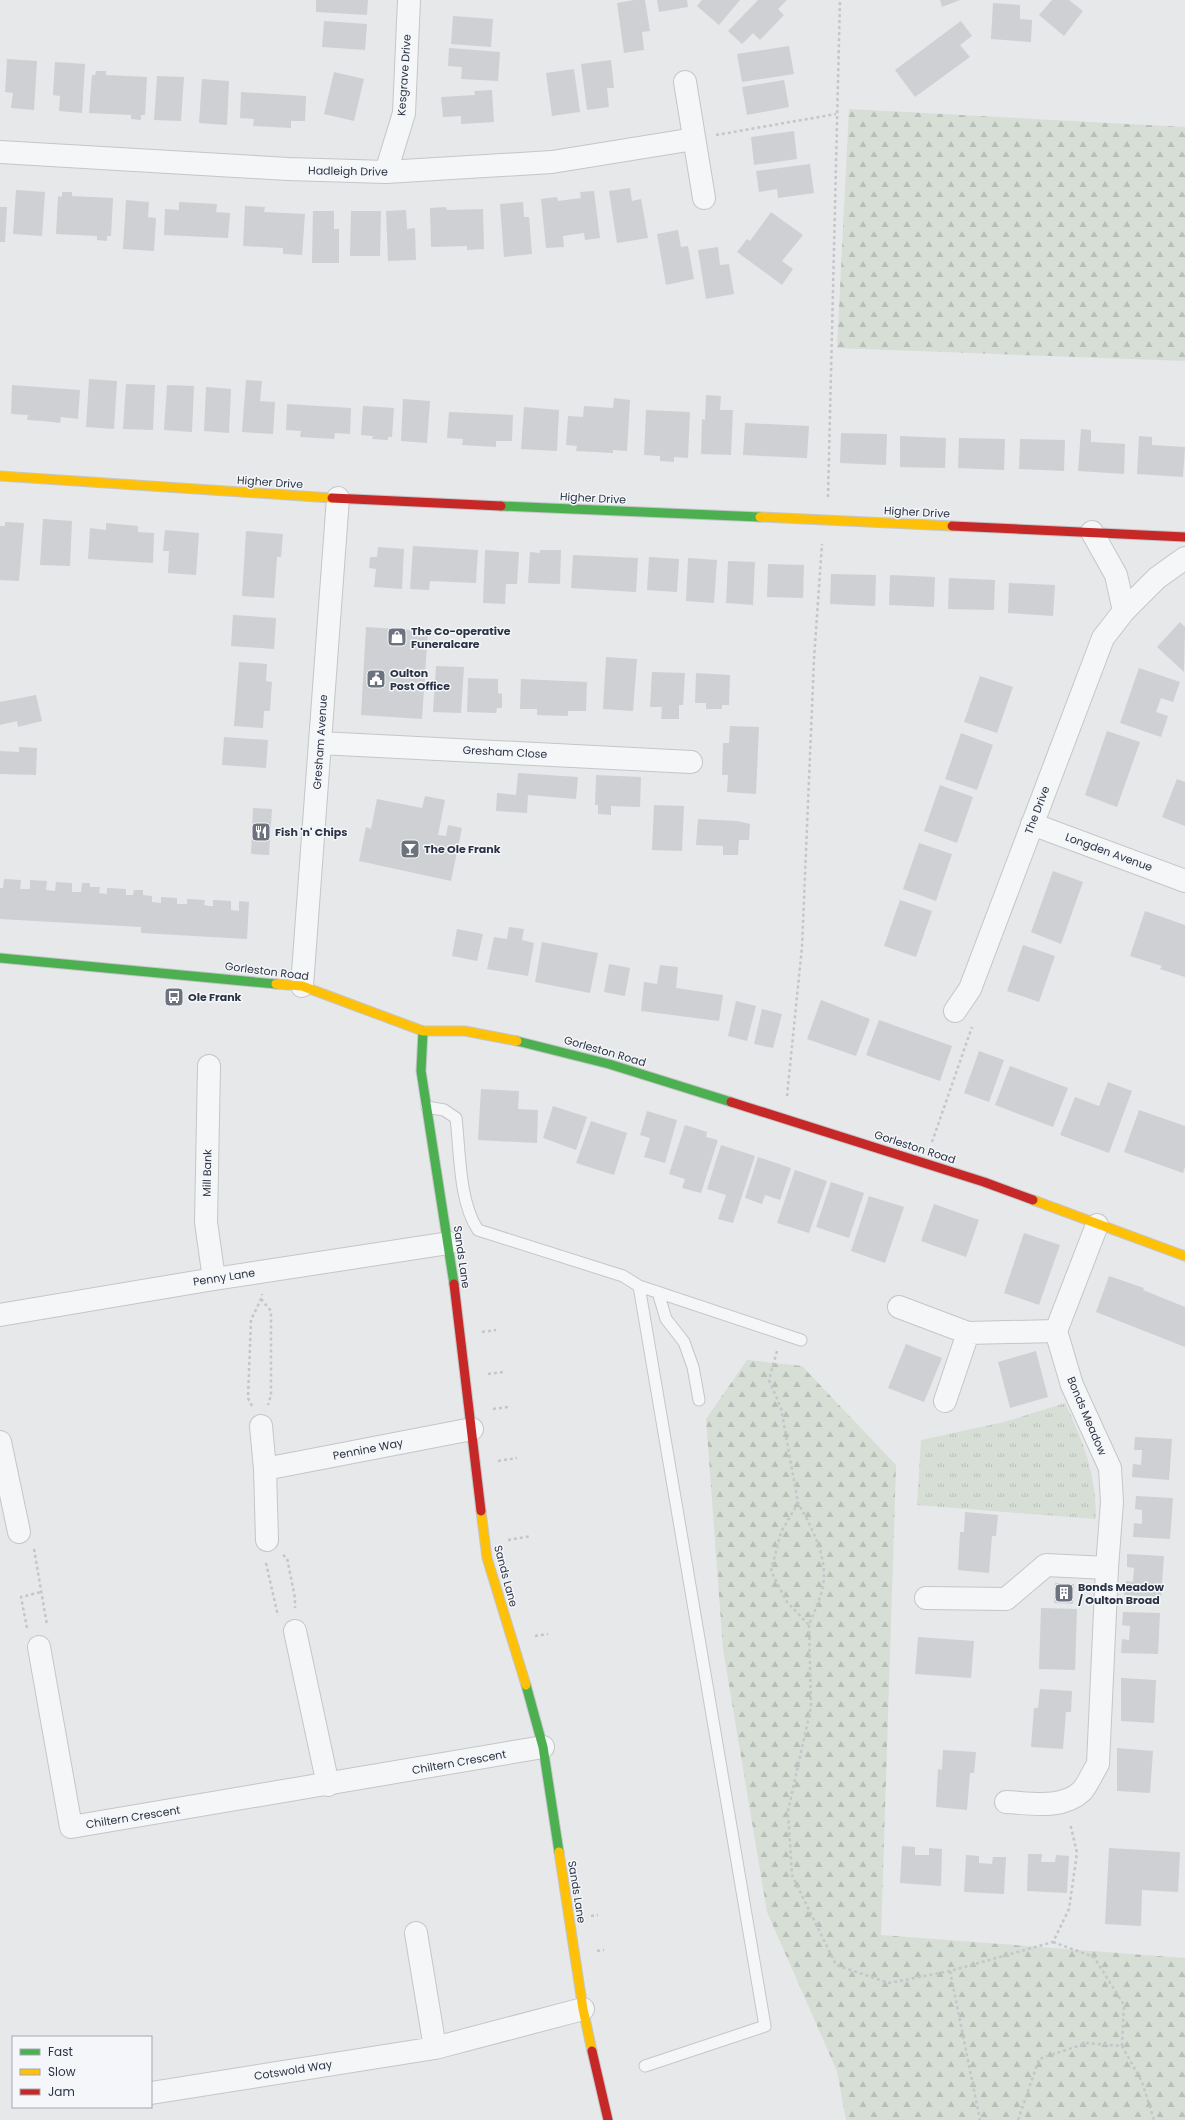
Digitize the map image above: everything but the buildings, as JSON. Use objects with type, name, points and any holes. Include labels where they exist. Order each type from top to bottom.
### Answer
[{"type":"street","name":"Kesgrave Drive","points":[[386,172],[404,113],[409,0]]},
{"type":"street","points":[[685,82],[704,198]]},
{"type":"street","name":"Hadleigh Drive","points":[[0,152],[280,169],[386,172],[552,162],[694,139]]},
{"type":"street","name":"Higher Drive","points":[[0,476],[338,498],[1185,537]]},
{"type":"street","name":"Gresham Avenue","points":[[302,986],[338,498]]},
{"type":"street","points":[[1092,532],[1116,575],[1124,611]]},
{"type":"street","name":"The Drive","points":[[954,1011],[970,989],[1103,638],[1124,611],[1156,578],[1185,558]]},
{"type":"street","name":"Gresham Close","points":[[320,743],[691,762]]},
{"type":"street","name":"Longden Avenue","points":[[1032,824],[1185,881]]},
{"type":"street","name":"Gorleston Road","points":[[0,958],[302,986],[423,1031],[465,1031],[535,1044],[610,1064],[984,1182],[1185,1256]]},
{"type":"street","name":"Sands Lane","points":[[423,1031],[421,1072],[449,1243],[486,1558],[520,1664],[543,1747],[583,2009],[608,2120]]},
{"type":"street","name":"Mill Bank","points":[[209,1066],[206,1222],[214,1279]]},
{"type":"street","points":[[899,1307],[968,1333],[1056,1331],[1098,1225]]},
{"type":"street","name":"Penny Lane","points":[[0,1315],[263,1271],[449,1243]]},
{"type":"street","name":"Bonds Meadow","points":[[1006,1802],[1050,1804],[1066,1801],[1082,1791],[1098,1764],[1107,1568],[1112,1502],[1110,1468],[1072,1384],[1056,1331]]},
{"type":"street","points":[[945,1400],[968,1333]]},
{"type":"street","points":[[261,1426],[265,1469],[267,1540]]},
{"type":"street","name":"Pennine Way","points":[[265,1469],[472,1429]]},
{"type":"street","points":[[0,1442],[19,1532]]},
{"type":"street","points":[[926,1598],[1006,1599],[1046,1565],[1107,1568]]},
{"type":"street","points":[[295,1631],[328,1785]]},
{"type":"street","name":"Chiltern Crescent","points":[[39,1647],[72,1827],[328,1785],[543,1747]]},
{"type":"street","points":[[416,1933],[435,2048]]},
{"type":"street","name":"Cotswold Way","points":[[152,2093],[435,2048],[583,2009]]},
{"type":"lane","points":[[427,1107],[444,1110],[456,1118],[463,1184],[470,1218],[478,1230],[623,1276],[639,1286],[801,1340]]},
{"type":"lane","points":[[639,1286],[765,2026],[645,2066]]},
{"type":"lane","points":[[658,1292],[666,1319],[684,1342],[693,1367],[699,1400]]},
{"type":"path","points":[[780,1117],[787,1098],[802,947],[814,659],[828,492],[836,114],[840,0]]},
{"type":"path","points":[[694,139],[836,114]]},
{"type":"path","points":[[925,1163],[972,1026],[954,1011]]},
{"type":"path","points":[[261,1426],[248,1398],[251,1320],[261,1299],[263,1271]]},
{"type":"path","points":[[261,1299],[271,1311],[271,1395],[261,1426]]},
{"type":"path","points":[[490,1331],[496,1330]]},
{"type":"path","points":[[781,1334],[769,1380],[781,1408],[798,1503],[815,1534],[824,1575],[820,1599],[809,1625],[811,1707],[788,1811],[792,1875],[836,1965],[889,1983],[950,1971],[1054,1942],[1094,1957],[1124,2005],[1122,2046],[1142,2082],[1154,2120]]},
{"type":"path","points":[[491,1374],[503,1372]]},
{"type":"path","points":[[495,1409],[508,1407]]},
{"type":"path","points":[[504,1460],[517,1458]]},
{"type":"path","points":[[798,1503],[781,1532],[771,1571],[787,1602],[809,1625]]},
{"type":"path","points":[[19,1532],[34,1546],[49,1635],[39,1647],[29,1639],[21,1597],[41,1592]]},
{"type":"path","points":[[512,1539],[531,1536]]},
{"type":"path","points":[[267,1540],[266,1565],[279,1620],[295,1631]]},
{"type":"path","points":[[267,1540],[287,1558],[295,1598],[295,1631]]},
{"type":"path","points":[[539,1635],[548,1634]]},
{"type":"path","points":[[1054,1942],[1069,1909],[1076,1853],[1066,1801]]},
{"type":"path","points":[[598,1950],[604,1950]]},
{"type":"path","points":[[950,1971],[980,2120]]},
{"type":"path","points":[[1018,2120],[1039,2059],[1087,2043],[1122,2046]]},
{"type":"green space","points":[[849,109],[1185,127],[1185,361],[837,348]]},
{"type":"green space","points":[[747,1360],[802,1366],[896,1465],[881,1935],[1185,1958],[1185,2120],[846,2120],[837,2071],[767,1912],[723,1649],[706,1419]]},
{"type":"green space","points":[[1065,1403],[1088,1459],[1094,1487],[1096,1519],[917,1505],[921,1440],[1004,1422]]},
{"type":"traffic: fast","points":[[501,506],[760,517]]},
{"type":"traffic: fast","points":[[0,958],[276,984]]},
{"type":"traffic: fast","points":[[423,1031],[421,1071],[454,1284]]},
{"type":"traffic: fast","points":[[517,1041],[609,1064],[731,1102]]},
{"type":"traffic: fast","points":[[526,1685],[543,1747],[559,1852]]},
{"type":"traffic: slow","points":[[0,476],[332,498]]},
{"type":"traffic: slow","points":[[760,517],[952,526]]},
{"type":"traffic: slow","points":[[276,984],[302,986],[423,1031],[465,1031],[517,1041]]},
{"type":"traffic: slow","points":[[1033,1200],[1185,1256]]},
{"type":"traffic: slow","points":[[481,1511],[487,1558],[526,1685]]},
{"type":"traffic: slow","points":[[559,1852],[583,2009],[592,2051]]},
{"type":"traffic: jam","points":[[332,498],[501,506]]},
{"type":"traffic: jam","points":[[952,526],[1185,537]]},
{"type":"traffic: jam","points":[[731,1102],[984,1182],[1033,1200]]},
{"type":"traffic: jam","points":[[454,1284],[481,1511]]},
{"type":"traffic: jam","points":[[592,2051],[608,2120]]},
{"type":"place","name":"The Co-operative Funeralcare","points":[[397,637]]},
{"type":"place","name":"Oulton Post Office","points":[[376,679]]},
{"type":"place","name":"Fish 'n' Chips","points":[[261,832]]},
{"type":"place","name":"The Ole Frank","points":[[410,849]]},
{"type":"place","name":"Ole Frank","points":[[174,997]]},
{"type":"place","name":"Bonds Meadow / Oulton Broad","points":[[1064,1593]]}]
